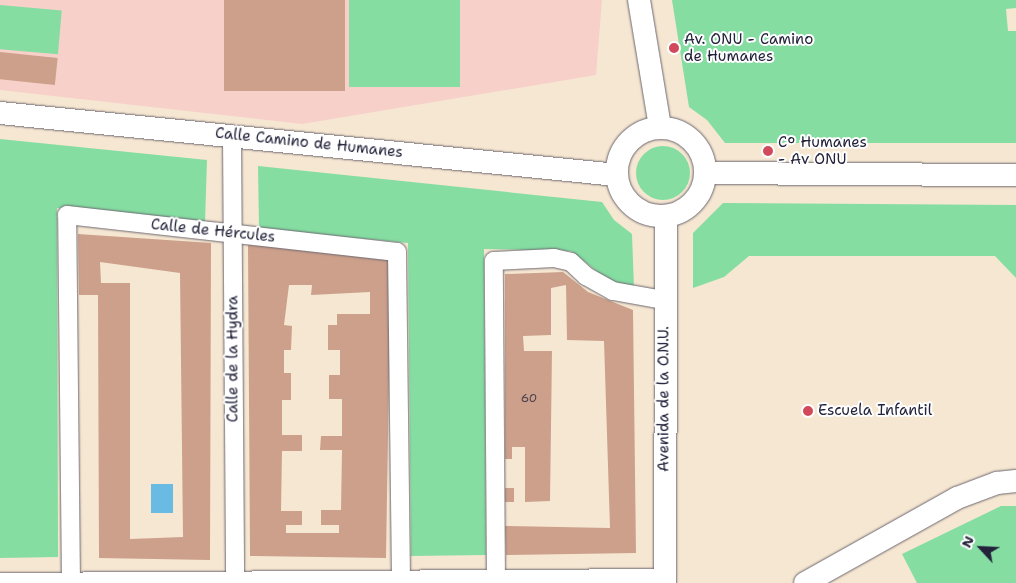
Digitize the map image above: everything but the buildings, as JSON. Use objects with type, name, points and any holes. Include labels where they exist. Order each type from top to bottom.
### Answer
[{"type":"street","points":[[639,0],[660,127]]},
{"type":"street","name":"Calle Camino de Humanes","points":[[0,113],[617,175]]},
{"type":"street","points":[[660,127],[674,129],[692,141],[704,159],[706,173],[694,202],[666,216],[652,215],[627,201],[617,175],[628,142],[660,127]]},
{"type":"street","name":"Calle de la Hydra","points":[[232,135],[235,581]]},
{"type":"street","points":[[706,173],[1016,175]]},
{"type":"street","name":"Calle de Hércules","points":[[71,582],[67,215],[397,252],[401,581]]},
{"type":"street","name":"Avenida de la O.N.U.","points":[[665,581],[664,300],[666,216]]},
{"type":"street","points":[[496,581],[494,261],[554,258],[571,262],[586,276],[613,290],[664,300]]},
{"type":"street","points":[[805,583],[957,498],[997,483],[1016,481]]},
{"type":"street","points":[[0,582],[665,581]]},
{"type":"shaded area","points":[[0,0],[602,0],[596,75],[302,124],[0,90]]},
{"type":"green space","points":[[349,0],[460,0],[460,87],[349,87]]},
{"type":"green space","points":[[672,0],[1016,0],[1016,8],[1006,9],[1008,31],[1016,31],[1016,143],[725,143],[707,120],[689,107]]},
{"type":"green space","points":[[0,5],[62,10],[58,54],[0,49]]},
{"type":"green space","points":[[0,139],[207,160],[205,222],[57,208],[58,557],[0,558]]},
{"type":"green space","points":[[658,146],[668,146],[678,150],[686,158],[690,173],[686,188],[678,196],[668,200],[658,200],[648,196],[640,188],[636,178],[636,168],[640,158],[648,150]]},
{"type":"green space","points":[[258,166],[602,202],[614,220],[632,234],[634,288],[608,280],[571,251],[484,249],[486,555],[411,556],[408,243],[259,229]]},
{"type":"green space","points":[[723,203],[1016,205],[1016,278],[995,256],[749,256],[724,277],[693,288],[693,233]]},
{"type":"green space","points":[[1001,506],[1016,506],[1016,583],[917,583],[902,554]]},
{"type":"water","points":[[151,484],[173,484],[173,513],[151,513]]},
{"type":"place","name":"Av. ONU - Camino de Humanes","points":[[674,48]]},
{"type":"place","name":"Cº Humanes - Av ONU","points":[[768,151]]},
{"type":"place","name":"Escuela Infantil","points":[[808,411]]}]
